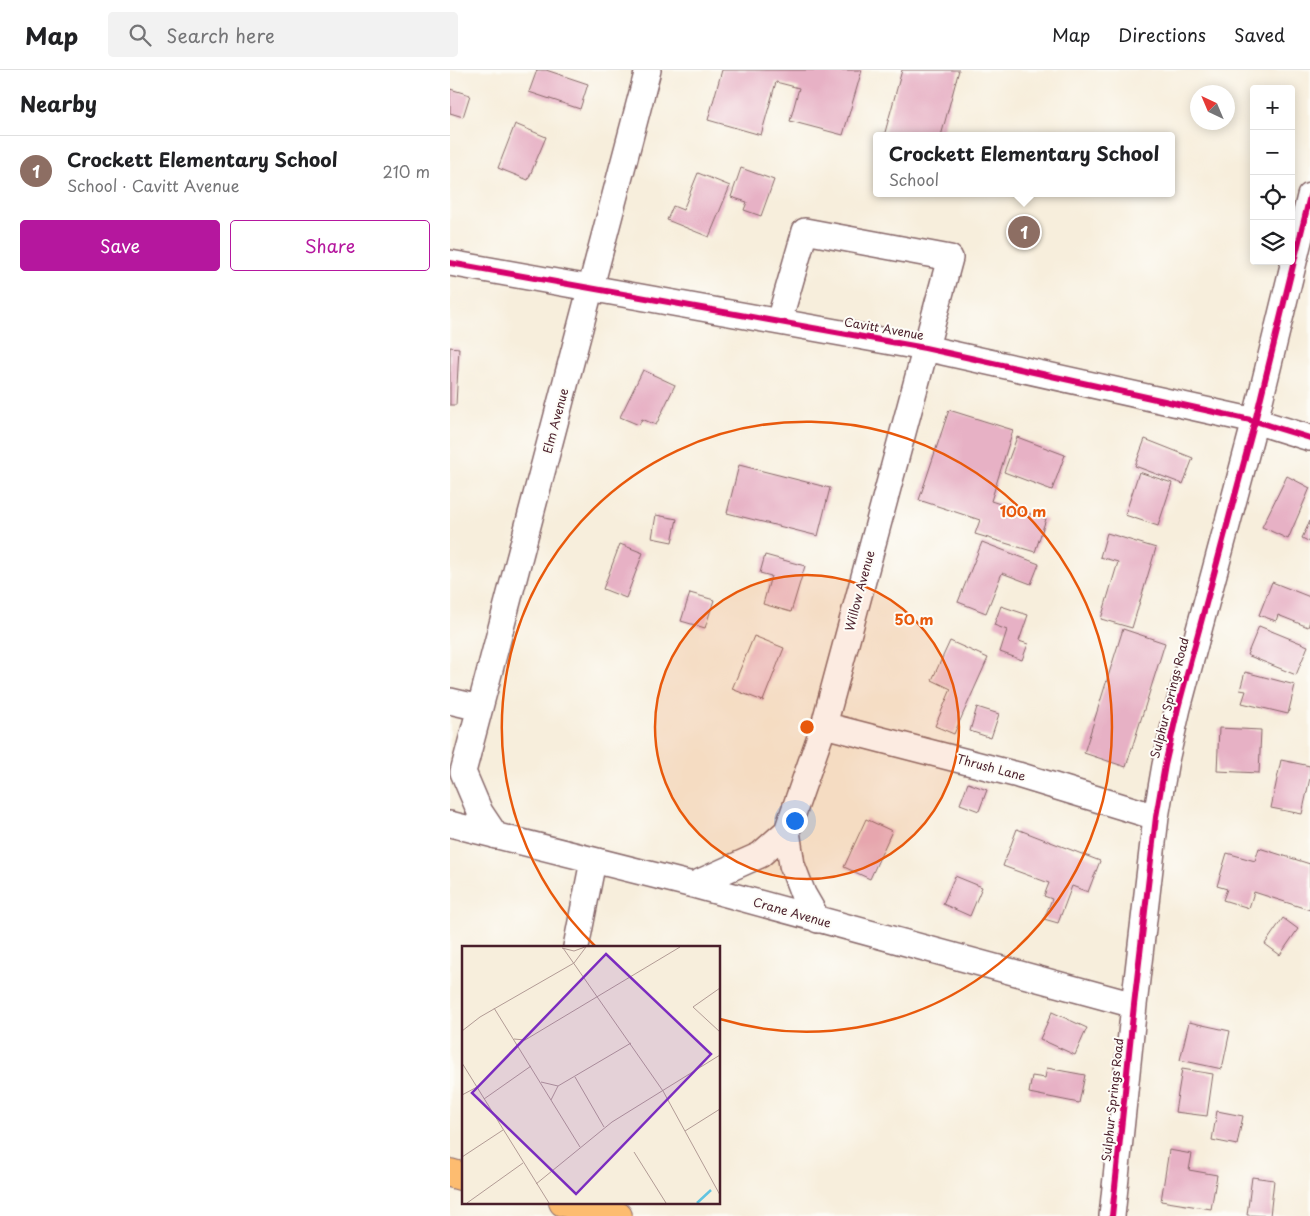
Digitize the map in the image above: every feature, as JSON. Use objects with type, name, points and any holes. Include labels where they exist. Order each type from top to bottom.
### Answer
[{"type":"main road","points":[[571,1204],[618,1216]]},
{"type":"street","name":"Elm Avenue","points":[[496,836],[456,776],[480,708],[648,70]]},
{"type":"street","name":"Sulphur Springs Road","points":[[1112,1216],[1156,817],[1178,708],[1255,421],[1310,196]]},
{"type":"street","name":"Willow Avenue","points":[[779,321],[805,231],[950,258],[824,725],[787,831],[792,865],[803,894],[818,920]]},
{"type":"street","name":"Cavitt Avenue","points":[[450,263],[925,348],[1255,421],[1310,438]]},
{"type":"street","points":[[450,701],[480,708]]},
{"type":"street","name":"Thrush Lane","points":[[824,725],[1018,775],[1156,817]]},
{"type":"street","name":"Crane Avenue","points":[[450,824],[693,885],[1134,1005]]},
{"type":"street","name":"Willow Avenue","points":[[693,885],[760,855],[787,831]]},
{"type":"street","points":[[576,946],[593,861]]},
{"type":"building","points":[[537,70],[546,70],[588,84],[580,109],[529,92]]},
{"type":"building","points":[[722,70],[862,70],[843,135],[790,121],[799,88],[776,82],[761,135],[708,120]]},
{"type":"building","points":[[902,70],[959,70],[942,132],[885,132]]},
{"type":"building","points":[[450,89],[470,95],[463,117],[450,113]]},
{"type":"building","points":[[515,124],[546,137],[528,180],[498,168]]},
{"type":"building","points":[[741,168],[774,180],[761,216],[744,210],[747,202],[731,197]]},
{"type":"building","points":[[698,173],[730,186],[709,237],[667,220],[673,206],[683,210]]},
{"type":"building","points":[[450,347],[459,348],[456,405],[450,405]]},
{"type":"building","points":[[643,370],[675,385],[656,425],[642,419],[639,425],[620,417]]},
{"type":"building","points":[[949,410],[1013,430],[991,501],[1046,519],[1035,552],[975,534],[980,520],[919,500]]},
{"type":"building","points":[[1017,437],[1065,455],[1052,490],[1004,472]]},
{"type":"building","points":[[1145,439],[1193,458],[1183,484],[1135,466]]},
{"type":"building","points":[[739,465],[830,488],[818,536],[727,513]]},
{"type":"building","points":[[1139,472],[1172,483],[1158,526],[1125,515]]},
{"type":"building","points":[[1287,476],[1310,488],[1288,539],[1262,527]]},
{"type":"building","points":[[656,515],[677,519],[672,542],[652,538]]},
{"type":"building","points":[[1310,521],[1310,542],[1302,538]]},
{"type":"building","points":[[1107,533],[1156,548],[1132,628],[1101,619],[1118,562],[1100,557]]},
{"type":"building","points":[[982,542],[1039,564],[1031,584],[1002,573],[986,613],[958,602]]},
{"type":"building","points":[[620,544],[643,553],[626,598],[603,589]]},
{"type":"building","points":[[765,555],[805,566],[791,612],[763,604],[771,576],[760,573]]},
{"type":"building","points":[[1272,582],[1310,597],[1310,621],[1308,627],[1278,615],[1276,621],[1259,615]]},
{"type":"building","points":[[690,593],[714,600],[705,628],[681,621]]},
{"type":"building","points":[[1001,606],[1028,615],[1019,641],[1028,644],[1022,660],[1000,652],[1007,630],[994,625]]},
{"type":"building","points":[[1259,626],[1308,646],[1296,675],[1247,655]]},
{"type":"building","points":[[1123,629],[1165,643],[1126,767],[1084,753]]},
{"type":"building","points":[[754,636],[784,648],[763,701],[732,689]]},
{"type":"building","points":[[950,641],[988,658],[954,734],[935,726],[951,689],[932,680]]},
{"type":"building","points":[[1245,672],[1295,685],[1288,714],[1242,703],[1246,691],[1240,690]]},
{"type":"building","points":[[977,707],[999,714],[991,738],[970,731]]},
{"type":"building","points":[[1219,728],[1261,730],[1259,773],[1217,771]]},
{"type":"building","points":[[1281,760],[1310,766],[1310,778],[1302,814],[1271,808]]},
{"type":"building","points":[[968,783],[987,790],[979,811],[960,804]]},
{"type":"building","points":[[866,819],[892,831],[870,879],[844,867]]},
{"type":"building","points":[[1017,829],[1100,861],[1088,892],[1072,886],[1058,923],[1044,919],[1052,899],[1044,896],[1049,883],[1003,866]]},
{"type":"building","points":[[1259,848],[1310,864],[1310,910],[1254,892],[1249,908],[1223,900],[1227,889],[1217,886],[1227,853],[1255,861]]},
{"type":"building","points":[[955,876],[982,887],[970,916],[943,904]]},
{"type":"building","points":[[1283,918],[1298,929],[1280,955],[1265,944]]},
{"type":"building","points":[[1052,1012],[1087,1028],[1075,1055],[1040,1039]]},
{"type":"building","points":[[1189,1022],[1230,1031],[1222,1069],[1180,1060]]},
{"type":"building","points":[[1047,1068],[1085,1075],[1079,1103],[1029,1093],[1032,1076],[1045,1078]]},
{"type":"building","points":[[1182,1069],[1213,1074],[1207,1116],[1175,1112]]},
{"type":"building","points":[[1217,1111],[1243,1116],[1237,1145],[1212,1140]]},
{"type":"building","points":[[1169,1150],[1192,1154],[1189,1170],[1217,1175],[1211,1209],[1161,1201]]},
{"type":"building","points":[[1252,1177],[1274,1180],[1270,1216],[1247,1215]]},
{"type":"cycle path","points":[[1112,1216],[1156,817],[1165,765],[1178,708],[1255,421],[1310,196]]},
{"type":"cycle path","points":[[450,263],[925,348],[1255,421],[1310,438]]},
{"type":"place","name":"Crockett Elementary School","points":[[1024,232]]}]
